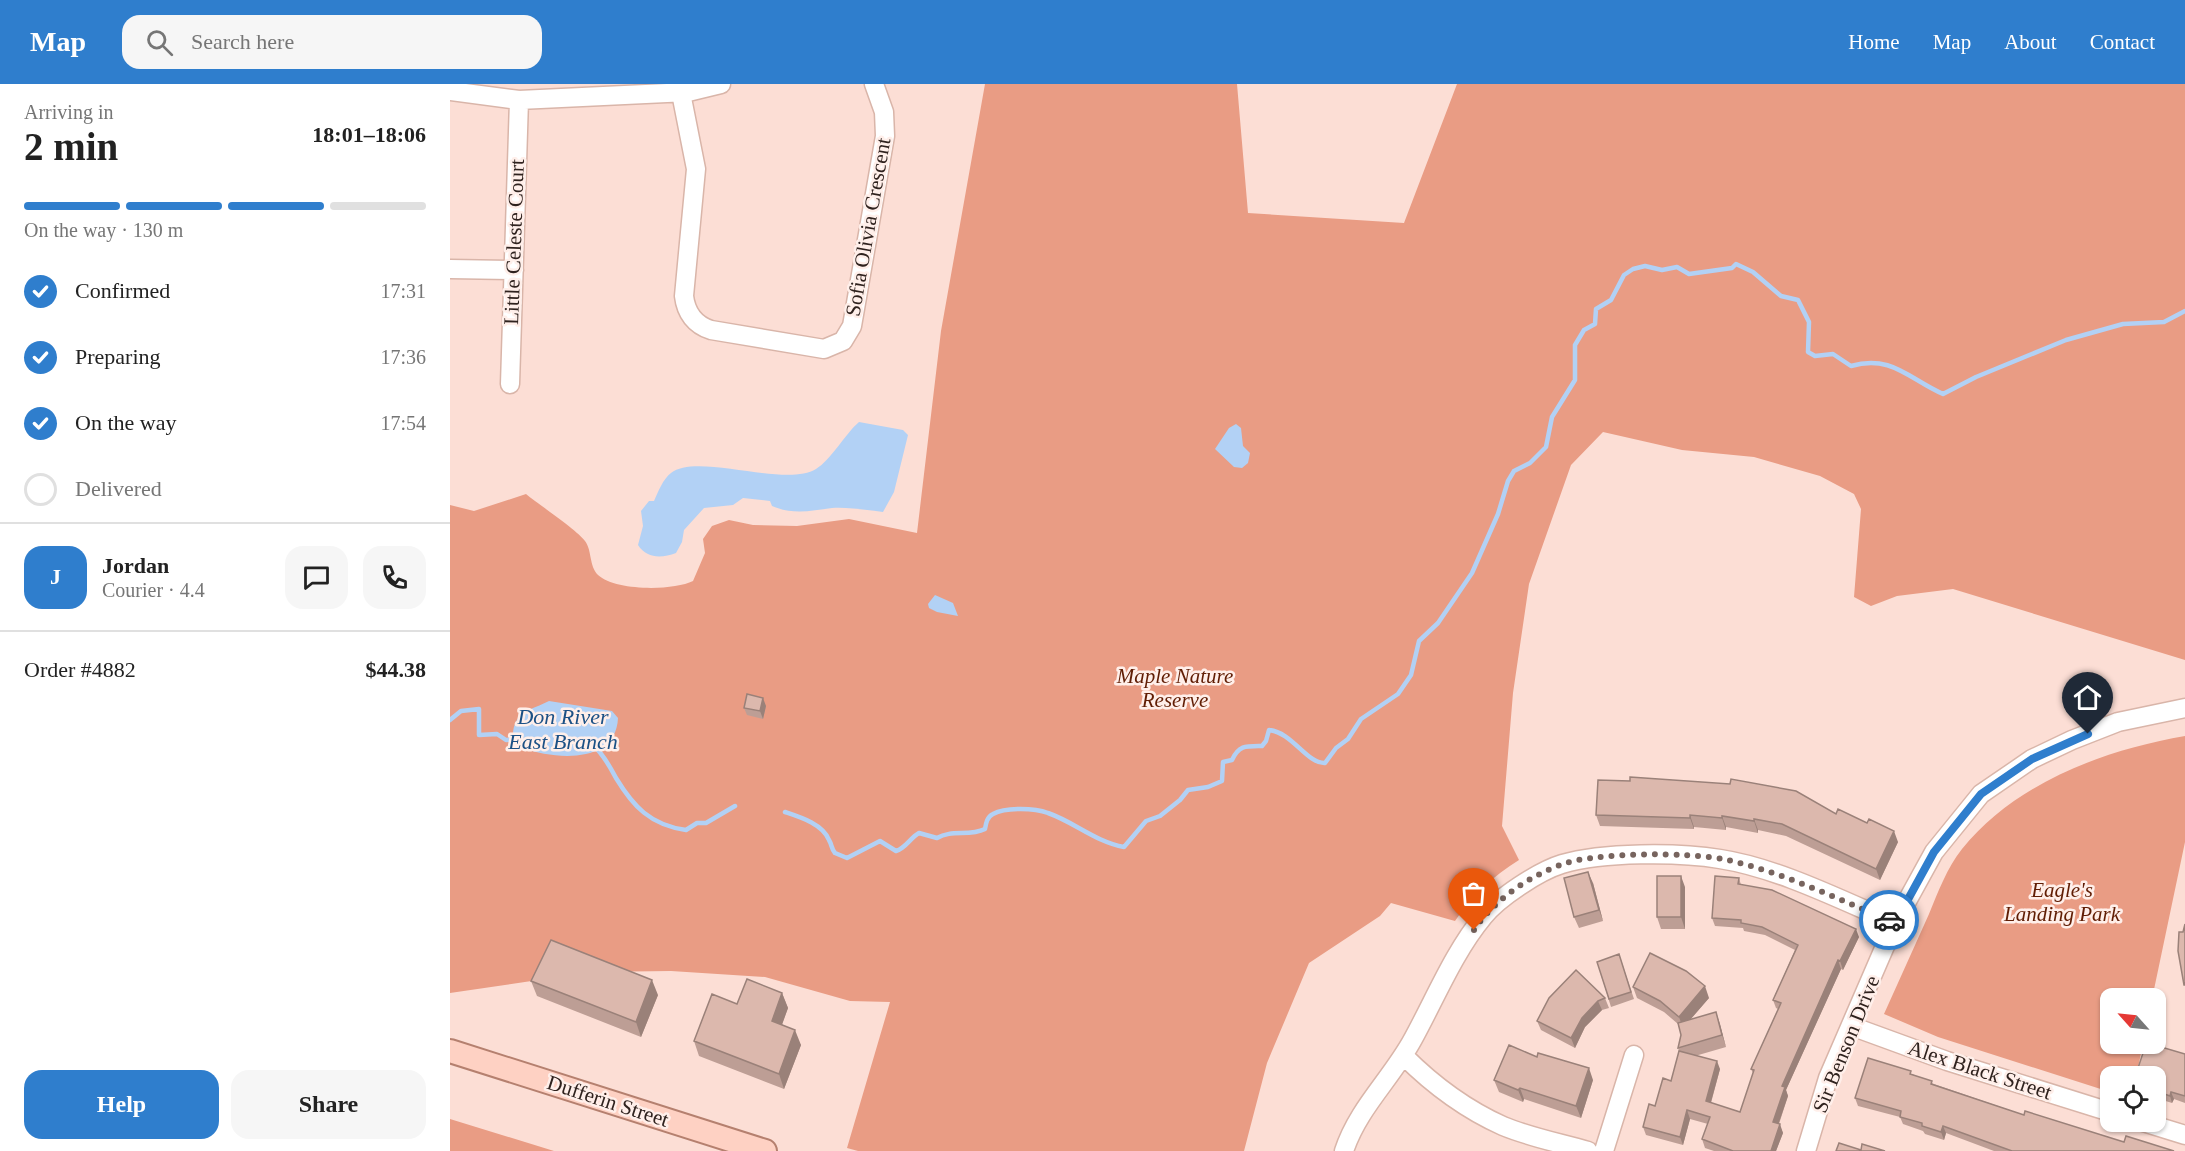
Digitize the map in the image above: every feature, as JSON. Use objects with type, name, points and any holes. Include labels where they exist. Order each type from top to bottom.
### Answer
[{"type":"main road","name":"Dufferin Street","points":[[450,1052],[765,1151]]},
{"type":"street","points":[[450,91],[519,100],[681,93],[721,84]]},
{"type":"street","name":"Sofia Olivia Crescent","points":[[681,93],[696,169],[684,296],[688,312],[699,325],[711,330],[824,349],[843,341],[852,326],[885,136],[884,112],[874,84]]},
{"type":"street","name":"Little Celeste Court","points":[[510,384],[519,100]]},
{"type":"street","points":[[450,269],[514,270]]},
{"type":"street","name":"Sir Benson Drive","points":[[1806,1151],[1828,1078],[1895,923],[1934,852],[1981,794],[2032,759],[2072,740],[2118,722],[2185,708]]},
{"type":"street","points":[[1344,1151],[1362,1112],[1404,1056],[1456,958],[1483,916],[1516,888],[1561,864],[1601,858],[1675,855],[1721,859],[1771,873],[1895,923]]},
{"type":"street","name":"Alex Black Street","points":[[1851,1026],[1947,1061],[2100,1109]]},
{"type":"street","points":[[1604,1151],[1634,1055]]},
{"type":"street","points":[[1404,1056],[1452,1098],[1479,1114],[1505,1126],[1588,1151]]},
{"type":"street","points":[[2166,1129],[2185,1135]]},
{"type":"green space","name":"Maple Nature Reserve","points":[[985,84],[1237,84],[1248,213],[1404,223],[1457,84],[2185,84],[2185,660],[1953,589],[1897,596],[1871,606],[1854,597],[1861,509],[1854,494],[1820,476],[1754,457],[1682,450],[1603,432],[1571,465],[1529,584],[1513,693],[1502,826],[1519,860],[1484,887],[1455,921],[1391,903],[1380,916],[1309,963],[1267,1063],[1244,1151],[858,1151],[847,1148],[890,1002],[850,1001],[765,977],[671,971],[592,972],[450,993],[450,505],[474,511],[526,494],[581,536],[589,549],[593,567],[598,575],[617,584],[644,588],[672,587],[693,581],[705,553],[703,539],[712,526],[729,520],[753,525],[797,526],[849,519],[917,533],[941,331]]},
{"type":"green space","name":"Eagle's Landing Park","points":[[2185,736],[2185,842],[2154,988],[2100,988],[2100,1054],[2141,1054],[2138,1066],[2100,1066],[2100,1089],[1938,1037],[1884,1014],[1947,872],[1962,849],[1983,826],[2008,805],[2063,773],[2123,750]]},
{"type":"green space","points":[[450,1119],[554,1151],[450,1151]]},
{"type":"water","points":[[859,422],[903,430],[908,435],[894,492],[883,512],[838,508],[794,511],[772,506],[770,501],[743,498],[733,505],[704,508],[684,530],[682,542],[676,553],[665,556],[650,555],[638,545],[643,526],[641,511],[649,501],[654,501],[663,482],[671,473],[683,468],[700,466],[784,475],[802,474],[822,465]]},
{"type":"water","points":[[1236,424],[1241,428],[1243,446],[1250,453],[1248,463],[1242,468],[1234,467],[1215,449],[1229,428]]},
{"type":"water","points":[[935,595],[953,603],[958,616],[929,608],[928,604]]},
{"type":"water","name":"Don River East Branch","points":[[549,701],[612,711],[618,718],[615,733],[607,744],[596,751],[582,755],[551,755],[523,748],[513,736],[516,721],[520,716]]},
{"type":"building","points":[[747,694],[763,698],[760,711],[744,708]]},
{"type":"building","points":[[1630,777],[1730,784],[1731,779],[1796,791],[1836,814],[1838,809],[1867,823],[1869,819],[1894,831],[1876,869],[1782,824],[1722,816],[1722,818],[1690,815],[1690,818],[1596,815],[1598,780],[1630,781]]},
{"type":"building","points":[[1588,872],[1599,910],[1574,917],[1564,878]]},
{"type":"building","points":[[1657,876],[1681,876],[1681,917],[1657,917]]},
{"type":"building","points":[[1715,876],[1739,878],[1738,884],[1772,890],[1856,929],[1840,961],[1838,960],[1782,1086],[1785,1087],[1773,1122],[1780,1124],[1771,1151],[1733,1151],[1702,1139],[1710,1117],[1687,1110],[1680,1137],[1643,1127],[1649,1104],[1655,1106],[1663,1078],[1671,1081],[1679,1051],[1717,1061],[1706,1101],[1740,1112],[1754,1070],[1751,1069],[1781,1003],[1773,1000],[1798,945],[1762,927],[1741,923],[1741,920],[1712,918]]},
{"type":"building","points":[[2185,924],[2184,985],[2178,951],[2179,932],[2183,932]]},
{"type":"building","points":[[551,940],[652,980],[636,1022],[531,981]]},
{"type":"building","points":[[1650,953],[1686,971],[1705,986],[1679,1017],[1660,1001],[1633,987]]},
{"type":"building","points":[[1619,954],[1631,992],[1609,999],[1597,962]]},
{"type":"building","points":[[1576,970],[1605,998],[1598,1001],[1582,1018],[1571,1038],[1537,1021],[1549,998]]},
{"type":"building","points":[[747,979],[782,993],[772,1021],[795,1030],[779,1074],[694,1041],[712,994],[737,1004]]},
{"type":"building","points":[[1716,1012],[1722,1035],[1678,1048],[1681,1035],[1678,1023]]},
{"type":"building","points":[[1509,1045],[1537,1057],[1538,1053],[1589,1068],[1576,1106],[1520,1088],[1518,1090],[1494,1080]]},
{"type":"building","points":[[2166,1048],[2185,1054],[2185,1096],[2171,1092],[2170,1096],[2166,1095],[2166,1066],[2139,1066],[2143,1054],[2166,1054]]},
{"type":"building","points":[[1868,1058],[1911,1071],[1910,1074],[1932,1081],[1931,1084],[2024,1115],[2025,1111],[2124,1142],[2126,1136],[2174,1151],[2012,1151],[1943,1126],[1941,1132],[1922,1126],[1922,1123],[1900,1117],[1901,1111],[1855,1098]]},
{"type":"building","points":[[1839,1143],[1861,1150],[1862,1144],[1885,1151],[1836,1151]]},
{"type":"waterway","name":"Don River East Branch","points":[[785,812],[816,825],[826,834],[835,853],[847,858],[880,841],[896,851],[903,848],[919,833],[937,838],[949,834],[973,833],[985,829],[991,815],[1013,809],[1048,813],[1104,841],[1124,847],[1146,821],[1160,816],[1180,800],[1188,790],[1208,787],[1222,781],[1223,762],[1232,760],[1237,751],[1244,747],[1262,746],[1269,730],[1285,736],[1312,759],[1325,763],[1336,748],[1348,739],[1361,719],[1398,694],[1411,675],[1419,641],[1438,623],[1472,573],[1498,514],[1508,481],[1514,471],[1530,463],[1546,447],[1552,417],[1575,380],[1575,345],[1584,330],[1595,324],[1596,309],[1611,300],[1624,275],[1633,269],[1645,266],[1662,270],[1677,267],[1689,274],[1732,268],[1736,264],[1753,272],[1781,296],[1798,300],[1809,322],[1808,352],[1815,356],[1833,354],[1851,366],[1865,363],[1889,366],[1943,394],[1976,377],[2066,340],[2123,324],[2164,322],[2185,311]]},
{"type":"waterway","name":"Don River East Branch","points":[[450,720],[461,711],[479,709],[479,735],[497,734],[506,740],[520,739]]},
{"type":"waterway","name":"Don River East Branch","points":[[594,746],[604,757],[629,797],[644,813],[662,824],[686,830],[697,823],[706,823],[735,806]]},
{"type":"way so far","points":[[1474,930],[1483,916],[1516,888],[1561,864],[1601,858],[1675,855],[1721,859],[1771,873],[1889,920]]},
{"type":"route","points":[[1889,920],[1895,923],[1934,852],[1981,794],[2032,759],[2088,734]]}]
